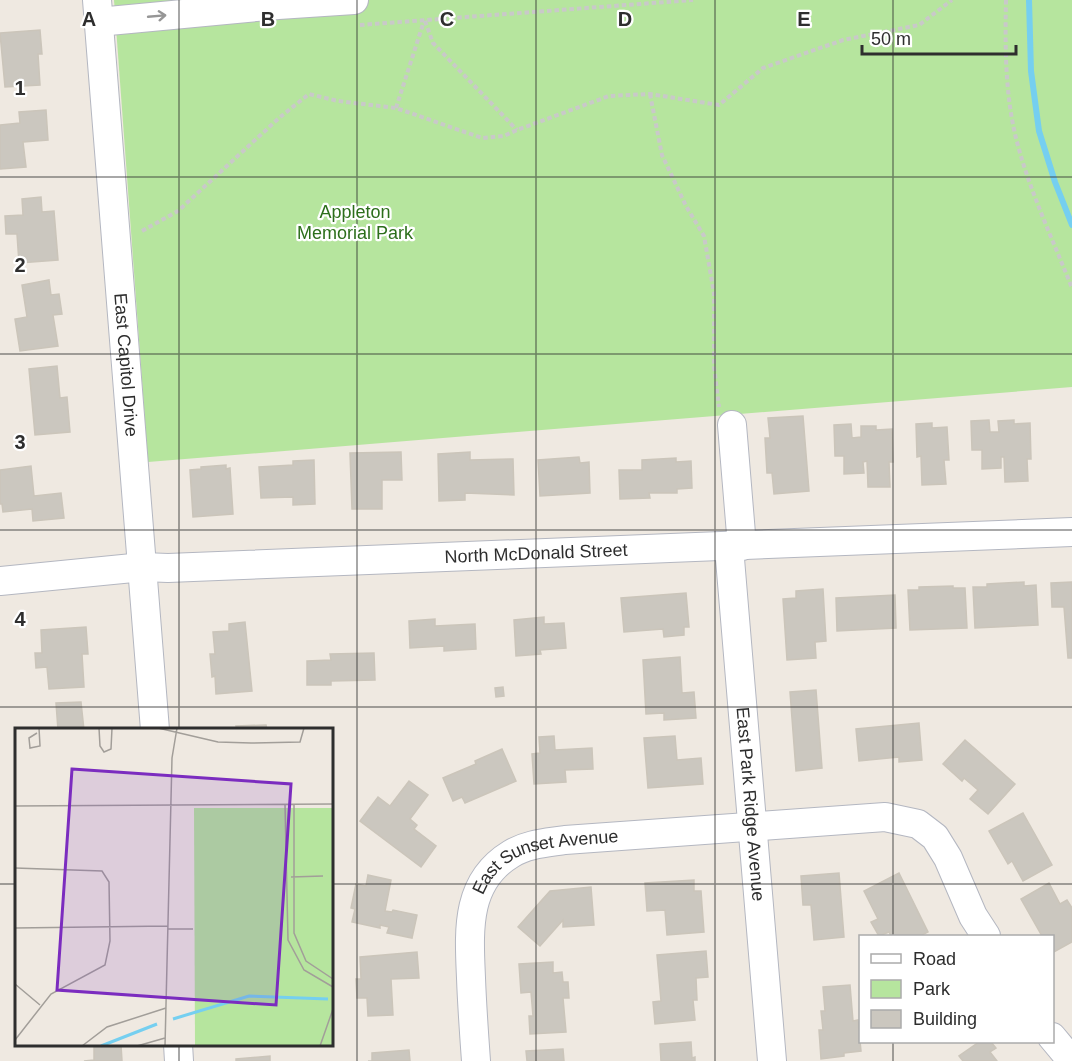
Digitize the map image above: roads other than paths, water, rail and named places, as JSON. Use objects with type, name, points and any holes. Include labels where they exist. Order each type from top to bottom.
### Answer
[{"type":"street","points":[[97,11],[356,12]]},
{"type":"street","name":"East Capitol Drive","points":[[97,11],[155,728]]},
{"type":"street","name":"East Park Ridge Avenue","points":[[732,430],[735,547],[752,826],[772,1061]]},
{"type":"street","name":"North McDonald Street","points":[[0,581],[143,567],[168,568],[735,547],[1072,532]]},
{"type":"street","name":"East Sunset Avenue","points":[[476,1061],[469,928],[472,909],[481,885],[496,866],[512,853],[531,845],[576,839],[885,817],[918,824],[935,837],[948,858],[973,916],[985,935]]},
{"type":"street","points":[[1054,1038],[1072,1061]]},
{"type":"street","points":[[178,1046],[179,1061]]},
{"type":"waterway","points":[[1029,0],[1031,71],[1039,131],[1072,225]]},
{"type":"park label","name":"Appleton Memorial Park","points":[[355,222]]}]
